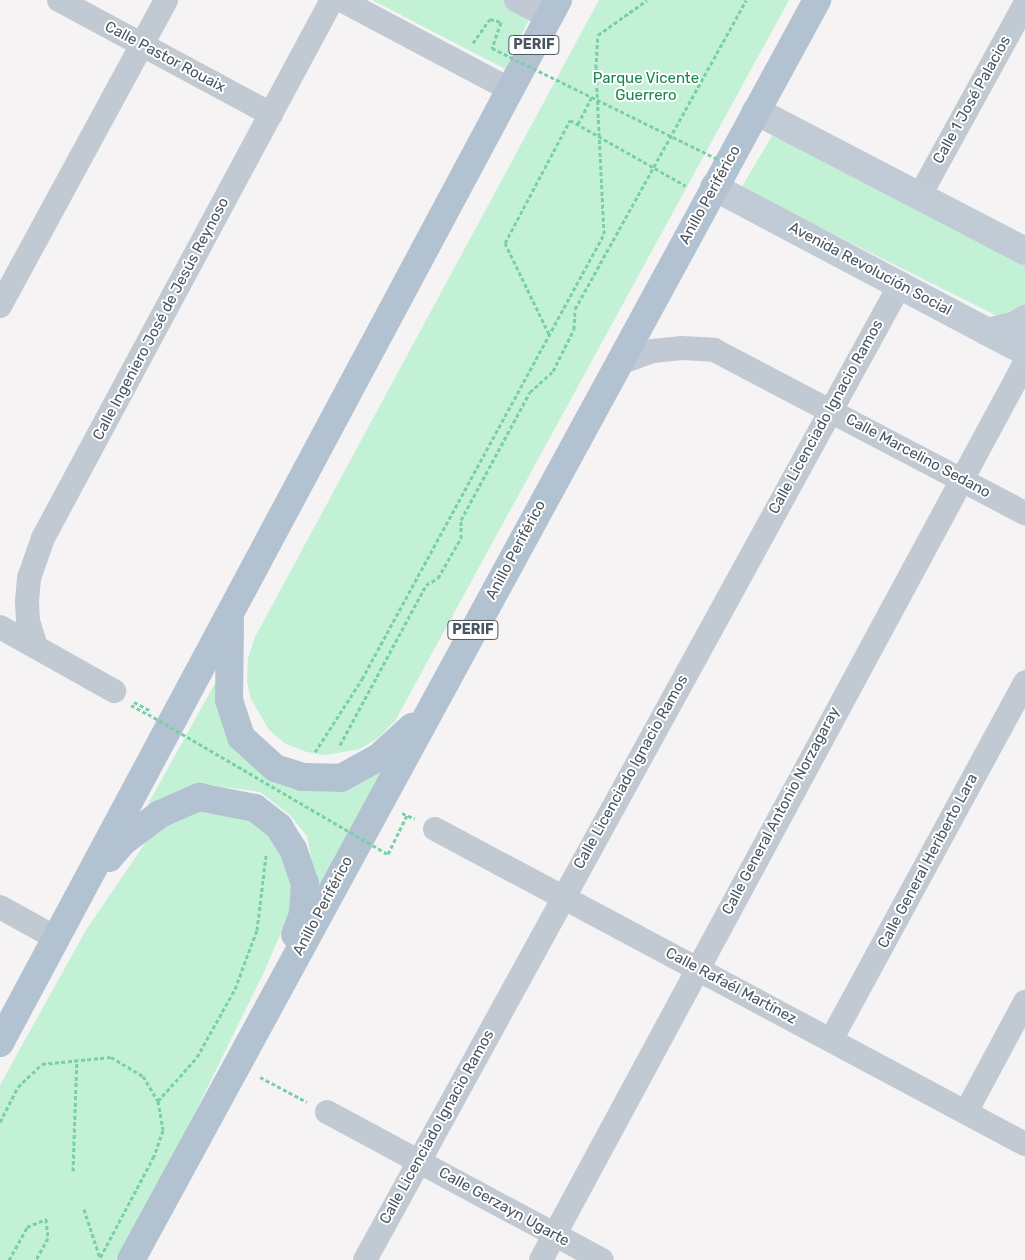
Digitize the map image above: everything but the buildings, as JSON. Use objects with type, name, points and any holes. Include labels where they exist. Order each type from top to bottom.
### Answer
[{"type":"main road","name":"Anillo Periférico","points":[[131,1260],[710,192],[817,0]]},
{"type":"main road","name":"PERIF","points":[[0,1043],[83,888],[160,718],[230,617],[512,90],[553,8]]},
{"type":"main road","points":[[230,617],[229,700],[241,737],[275,768],[302,777],[341,778],[379,757],[427,714]]},
{"type":"main road","points":[[83,888],[124,841],[160,814],[199,797],[255,808],[276,824],[293,849],[304,882],[304,914],[268,1007]]},
{"type":"street","name":"Calle Pastor Rouaix","points":[[58,0],[271,114]]},
{"type":"street","points":[[0,306],[166,0]]},
{"type":"street","name":"Calle Ingeniero José de Jesús Reynoso","points":[[36,647],[28,621],[27,601],[29,578],[43,538],[332,0]]},
{"type":"street","points":[[341,0],[512,90]]},
{"type":"street","points":[[516,0],[553,8]]},
{"type":"street","name":"Calle 1 José Palacios","points":[[919,197],[1025,4]]},
{"type":"street","points":[[756,111],[1025,252]]},
{"type":"street","name":"Avenida Revolución Social","points":[[710,192],[900,285],[1025,352]]},
{"type":"street","name":"Calle Licenciado Ignacio Ramos","points":[[365,1260],[829,409],[900,285]]},
{"type":"street","points":[[987,332],[1014,326],[1025,319]]},
{"type":"street","name":"Calle Marcelino Sedano","points":[[617,364],[653,351],[681,348],[714,350],[1025,513]]},
{"type":"street","name":"Calle General Antonio Norzagaray","points":[[540,1260],[1025,363]]},
{"type":"street","points":[[0,627],[121,695]]},
{"type":"street","name":"Calle General Heriberto Lara","points":[[831,1040],[1025,682]]},
{"type":"street","name":"Calle Rafaél Martínez","points":[[435,829],[697,967],[1025,1144]]},
{"type":"street","points":[[0,907],[56,938]]},
{"type":"street","points":[[966,1112],[1025,1002]]},
{"type":"street","name":"Calle Gerzayn Ugarte","points":[[327,1112],[602,1260]]},
{"type":"path","points":[[158,1101],[197,1057],[235,989],[257,930],[266,847],[276,824],[302,777],[362,679],[604,234],[596,68],[598,35],[647,0]]},
{"type":"path","points":[[340,745],[426,586],[438,578],[461,538],[461,520],[530,392],[553,371],[574,329],[575,309],[746,0]]},
{"type":"path","points":[[474,42],[490,19],[501,22],[492,48],[738,169]]},
{"type":"path","points":[[578,124],[592,96]]},
{"type":"path","points":[[549,335],[505,242],[570,120],[710,192]]},
{"type":"path","points":[[121,695],[125,702],[160,718]]},
{"type":"path","points":[[121,695],[388,854],[407,815]]},
{"type":"path","points":[[0,1122],[18,1087],[42,1064],[77,1058],[111,1057],[143,1076],[158,1101],[163,1130],[154,1156],[99,1259]]},
{"type":"path","points":[[73,1171],[77,1058]]},
{"type":"path","points":[[238,1064],[327,1112]]},
{"type":"path","points":[[84,1209],[99,1259]]},
{"type":"path","points":[[9,1260],[27,1227],[46,1220],[48,1238],[36,1260]]},
{"type":"green space","points":[[372,0],[536,0],[538,1],[505,69]]},
{"type":"green space","name":"Parque Vicente Guerrero","points":[[599,0],[789,0],[395,721],[378,738],[360,749],[325,755],[307,752],[286,744],[269,730],[251,699],[247,682],[248,658],[255,637]]},
{"type":"green space","points":[[778,126],[1025,254],[1025,330],[741,188]]},
{"type":"green space","points":[[223,669],[240,742],[333,788],[390,756],[318,896],[307,836],[290,815],[260,792],[196,783],[147,806]]},
{"type":"green space","points":[[202,806],[256,819],[285,854],[295,900],[264,972],[185,1133],[116,1260],[0,1260],[0,1085],[86,930],[150,836]]}]
